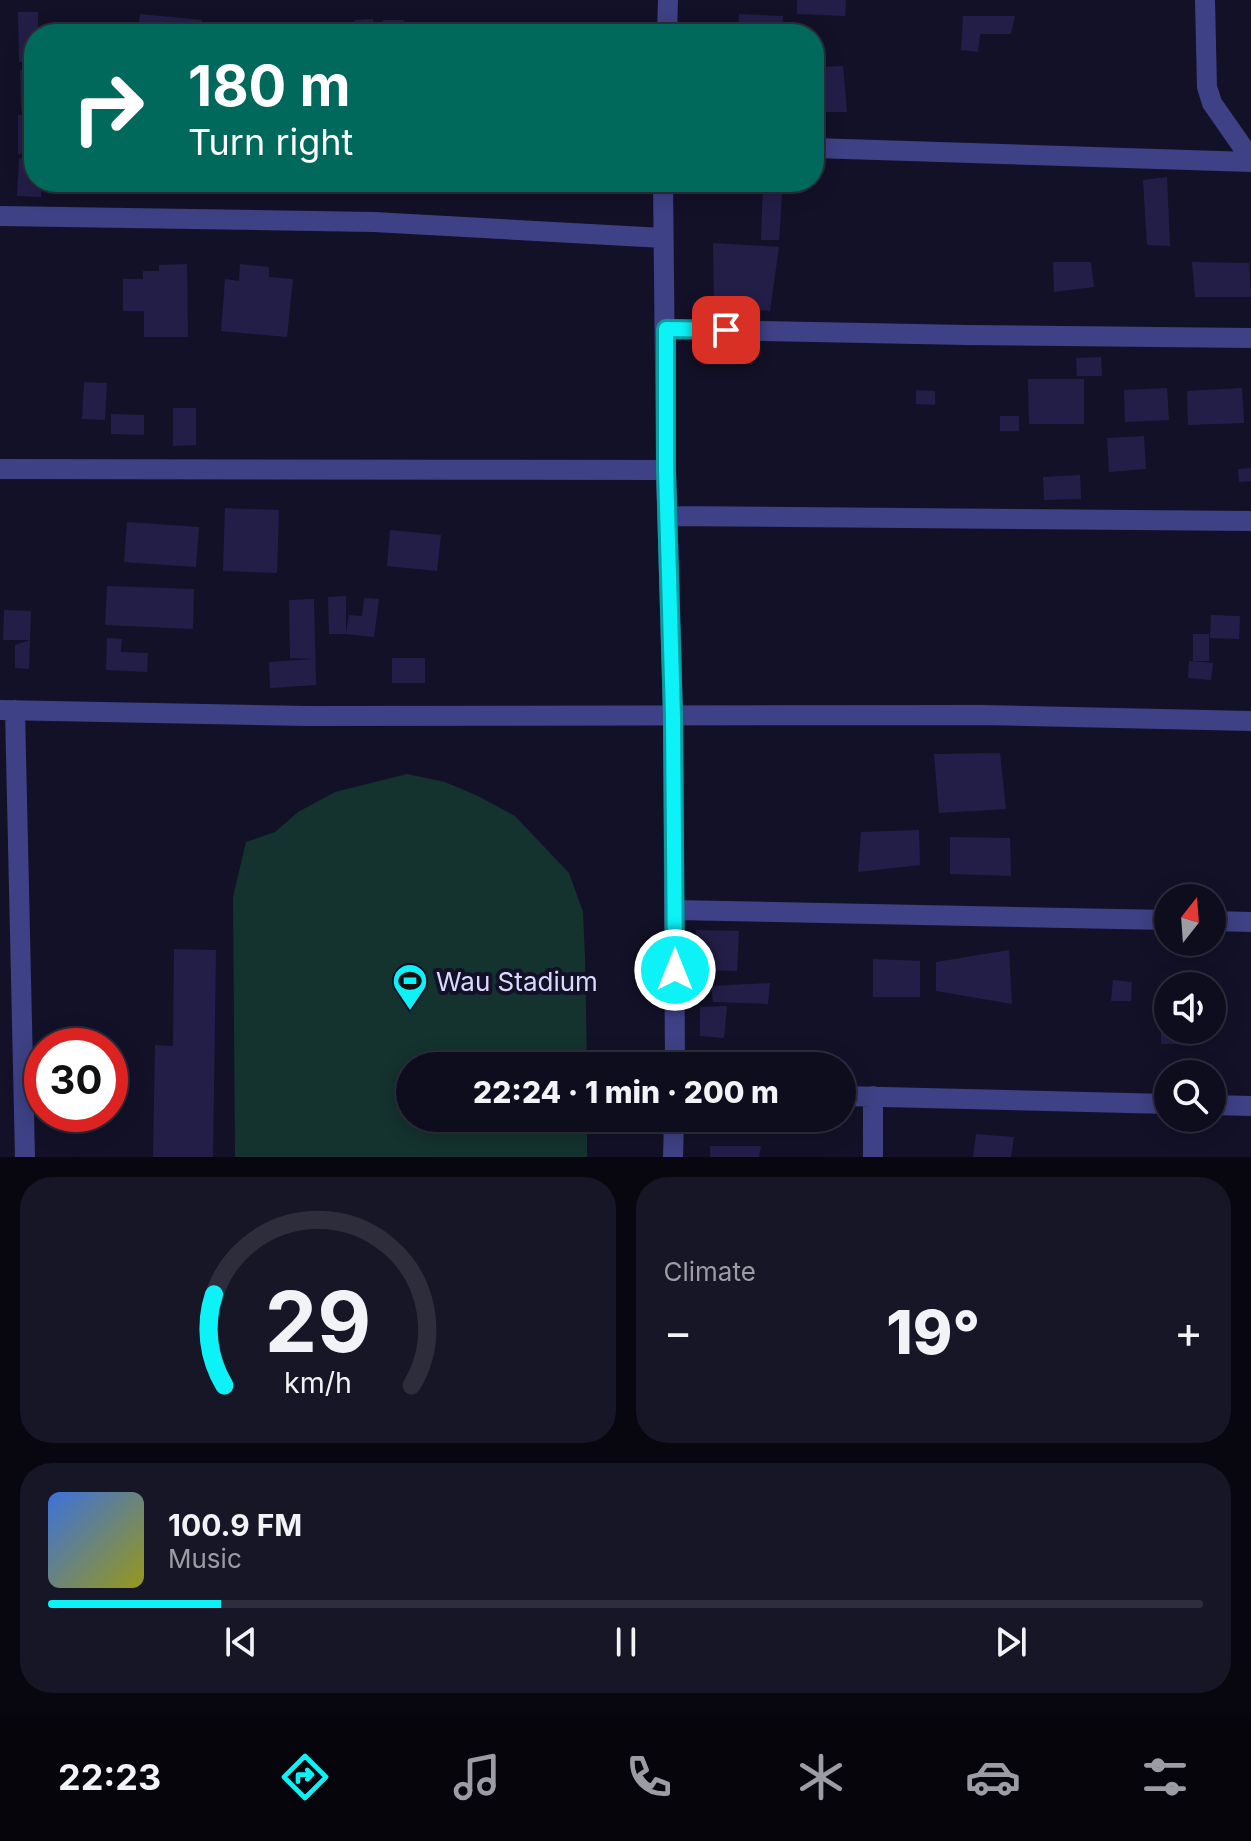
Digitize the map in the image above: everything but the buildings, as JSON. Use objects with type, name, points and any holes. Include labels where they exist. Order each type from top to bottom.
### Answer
[{"type":"street","points":[[667,24],[668,0]]},
{"type":"street","points":[[1205,0],[1207,87],[1212,103],[1251,160]]},
{"type":"street","points":[[824,148],[1251,160]]},
{"type":"street","points":[[663,192],[673,716],[675,1052]]},
{"type":"street","points":[[0,216],[374,222],[663,238]]},
{"type":"street","points":[[666,329],[1251,338]]},
{"type":"street","points":[[0,469],[666,470]]},
{"type":"street","points":[[667,516],[1251,521]]},
{"type":"street","points":[[25,1157],[7,710],[308,716],[982,715],[1251,721]]},
{"type":"street","points":[[675,910],[1154,920]]},
{"type":"street","points":[[1226,921],[1251,922]]},
{"type":"street","points":[[856,1096],[1154,1104]]},
{"type":"street","points":[[873,1096],[873,1157]]},
{"type":"street","points":[[1226,1105],[1251,1106]]},
{"type":"street","points":[[673,1157],[674,1132]]},
{"type":"green space","name":"Wau Stadium","points":[[407,774],[445,782],[515,816],[569,873],[583,912],[587,1052],[396,1052],[396,1132],[587,1132],[587,1157],[235,1157],[233,897],[246,842],[275,832],[298,812],[335,792]]},
{"type":"place","name":"Wau Stadium","points":[[410,1012]]},
{"type":"route","points":[[675,970],[666,329],[726,330]]}]
